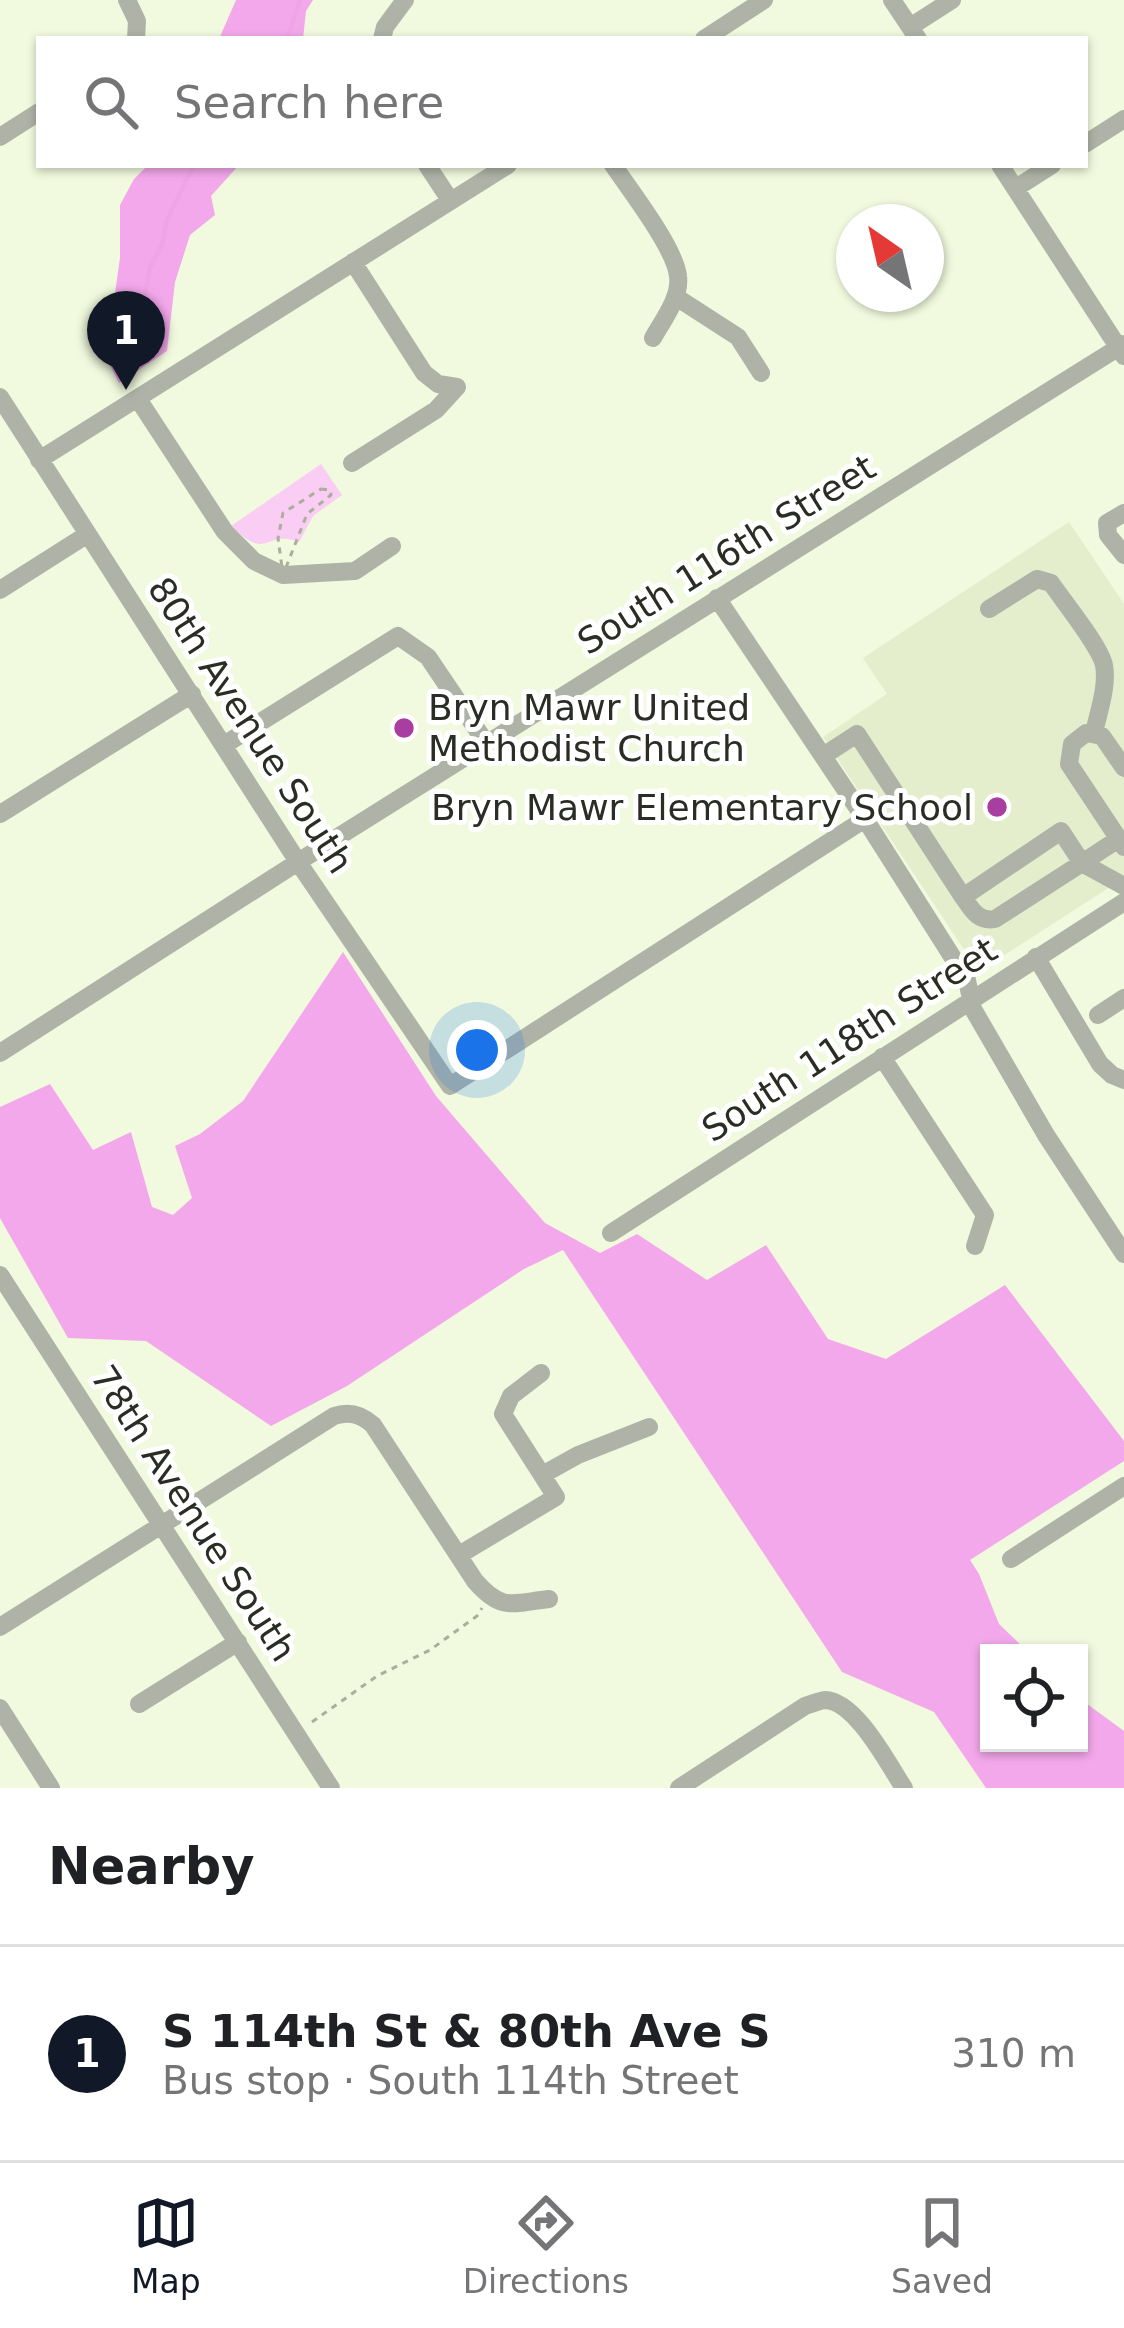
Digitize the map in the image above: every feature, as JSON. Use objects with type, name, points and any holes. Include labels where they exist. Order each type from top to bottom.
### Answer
[{"type":"street","points":[[127,0],[137,21],[136,36]]},
{"type":"street","points":[[383,36],[405,0]]},
{"type":"street","points":[[709,36],[764,0]]},
{"type":"street","points":[[892,0],[914,33],[952,0]]},
{"type":"street","points":[[0,137],[36,114]]},
{"type":"street","points":[[1088,142],[1124,119]]},
{"type":"street","points":[[430,168],[451,200]]},
{"type":"street","points":[[39,460],[503,168]]},
{"type":"street","points":[[615,168],[679,277],[676,297],[652,338]]},
{"type":"street","points":[[1002,168],[1122,349]]},
{"type":"street","points":[[1016,188],[1047,168]]},
{"type":"street","points":[[352,464],[436,410],[457,387],[438,384],[424,373],[353,262]]},
{"type":"street","points":[[676,297],[738,337],[760,373]]},
{"type":"street","name":"South 116th Street","points":[[0,1053],[717,598],[1122,349]]},
{"type":"street","name":"80th Avenue South","points":[[0,397],[298,862],[451,1086],[865,819]]},
{"type":"street","points":[[139,400],[225,532],[254,561],[283,574],[358,570],[392,547]]},
{"type":"street","points":[[1124,513],[1107,523],[1108,535],[1124,556]]},
{"type":"street","points":[[0,590],[88,534]]},
{"type":"street","points":[[988,610],[1037,580],[1051,583],[1104,664],[1094,733]]},
{"type":"street","points":[[717,598],[967,980],[969,1001],[1046,1135],[1124,1253]]},
{"type":"street","points":[[224,745],[398,636],[428,657],[487,743]]},
{"type":"street","points":[[0,814],[192,694]]},
{"type":"street","points":[[823,756],[857,734],[975,915],[988,920],[1121,844],[1069,764],[1077,738],[1094,733]]},
{"type":"street","points":[[1094,733],[1107,742],[1124,768]]},
{"type":"street","points":[[963,897],[1061,831],[1082,863],[1124,886]]},
{"type":"street","name":"South 118th Street","points":[[611,1233],[1124,902]]},
{"type":"street","points":[[1036,957],[1100,1064],[1124,1080]]},
{"type":"street","points":[[1098,1015],[1124,998]]},
{"type":"street","points":[[882,1057],[985,1215],[975,1246]]},
{"type":"street","name":"78th Avenue South","points":[[0,1275],[10,1308],[163,1526],[331,1788]]},
{"type":"street","points":[[459,1556],[556,1497],[503,1414],[511,1396],[542,1373]]},
{"type":"street","points":[[0,1627],[334,1416],[354,1414],[373,1425],[489,1597],[509,1604],[550,1599]]},
{"type":"street","points":[[542,1475],[649,1427]]},
{"type":"street","points":[[1011,1559],[1124,1486]]},
{"type":"street","points":[[139,1704],[238,1642]]},
{"type":"street","points":[[680,1788],[805,1706],[823,1700],[840,1704],[856,1718],[904,1788]]},
{"type":"street","points":[[0,1708],[51,1788]]},
{"type":"path","points":[[321,489],[330,490],[330,498],[307,514],[283,574],[278,538],[283,513],[321,489]]},
{"type":"path","points":[[296,1733],[377,1676],[430,1650],[477,1616],[489,1597]]},
{"type":"shaded area","points":[[236,0],[313,0],[306,11],[303,36],[220,36]]},
{"type":"shaded area","points":[[145,168],[236,168],[211,196],[215,215],[190,235],[175,282],[167,351],[119,383],[104,354],[102,331],[114,300],[120,258],[120,205]]},
{"type":"shaded area","points":[[321,464],[342,495],[313,516],[299,542],[279,539],[260,544],[231,526]]},
{"type":"shaded area","name":"Bryn Mawr Elementary School","points":[[1069,522],[1124,604],[1124,878],[989,965],[973,963],[823,737],[887,694],[863,658]]},
{"type":"shaded area","points":[[343,952],[436,1096],[545,1223],[600,1253],[637,1234],[707,1280],[766,1245],[828,1339],[886,1359],[1005,1285],[1124,1441],[1124,1461],[970,1560],[999,1624],[1020,1644],[980,1644],[980,1752],[1088,1752],[1088,1705],[1124,1731],[1124,1788],[986,1788],[934,1712],[842,1672],[563,1250],[524,1269],[347,1386],[271,1426],[146,1341],[68,1338],[0,1218],[0,1107],[50,1084],[93,1150],[131,1132],[152,1207],[173,1215],[192,1198],[175,1146],[200,1134],[243,1101]]},
{"type":"waterway","points":[[288,36],[300,0]]},
{"type":"waterway","points":[[133,362],[150,267],[193,168]]},
{"type":"place","name":"S 114th St & 80th Ave S","points":[[126,390]]},
{"type":"place","name":"Bryn Mawr United Methodist Church","points":[[404,728]]},
{"type":"place","name":"Bryn Mawr Elementary School","points":[[997,807]]}]
